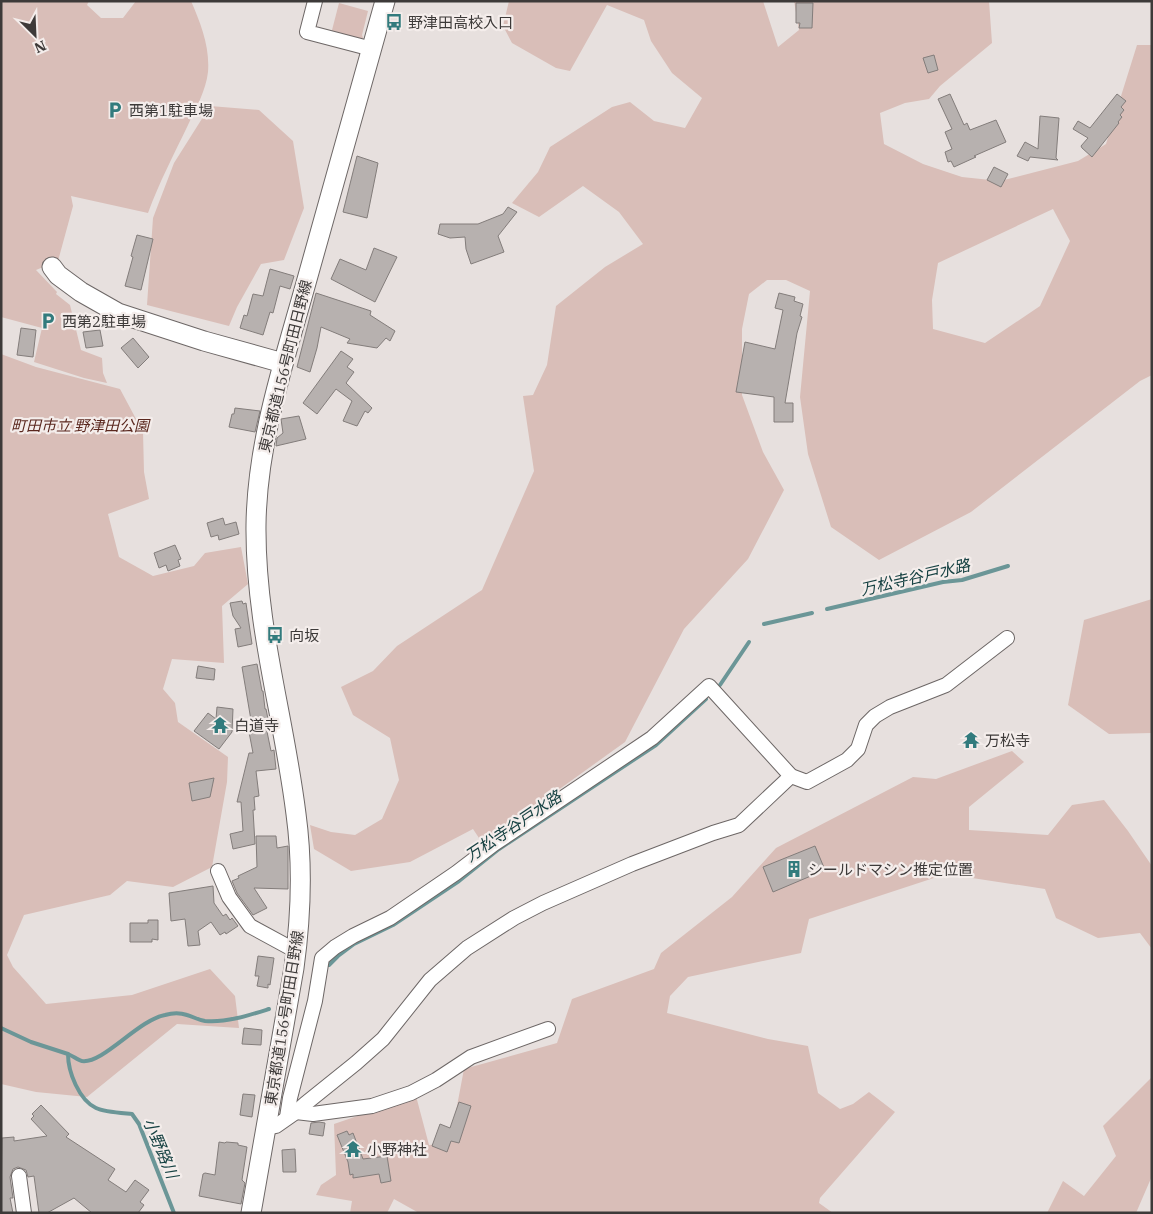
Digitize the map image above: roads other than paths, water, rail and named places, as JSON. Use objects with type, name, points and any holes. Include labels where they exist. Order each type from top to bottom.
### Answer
[{"type":"main road","name":"東京都道156号町田日野線","points":[[251,1213],[296,951],[300,854],[296,815],[262,620],[256,555],[257,508],[262,457],[283,363],[385,1]]},
{"type":"main road","points":[[52,267],[58,276],[81,292],[118,313],[204,341],[283,363]]},
{"type":"street","points":[[315,1],[307,32],[372,49]]},
{"type":"street","points":[[292,1115],[290,1098],[315,1001],[322,958],[353,936],[390,918],[456,873],[494,844],[652,738],[708,686],[791,776],[807,782],[847,760],[858,749],[866,725],[875,716],[890,707],[946,685],[1007,638]]},
{"type":"street","points":[[266,1128],[276,1126],[292,1115],[356,1064],[382,1039],[430,980],[467,948],[514,918],[543,903],[632,864],[739,825],[791,776]]},
{"type":"street","points":[[218,871],[229,897],[250,926],[296,951]]},
{"type":"street","points":[[292,1115],[372,1106],[411,1093],[436,1080],[471,1057],[548,1029]]},
{"type":"street","points":[[19,1176],[24,1213]]},
{"type":"waterway","name":"万松寺谷戸水路","points":[[827,609],[943,582],[962,580],[1008,566]]},
{"type":"waterway","name":"万松寺谷戸水路","points":[[764,624],[812,613]]},
{"type":"waterway","name":"万松寺谷戸水路","points":[[720,685],[749,642]]},
{"type":"waterway","name":"万松寺谷戸水路","points":[[329,965],[354,944],[393,925],[459,881],[499,849],[656,745],[706,699]]},
{"type":"waterway","name":"万松寺谷戸水路","points":[[68,1054],[82,1061],[90,1060],[100,1056],[144,1025],[168,1014],[182,1014],[203,1021],[221,1021],[269,1009]]},
{"type":"waterway","name":"小野路川","points":[[1,1028],[31,1042],[68,1054],[72,1077],[84,1099],[96,1108],[132,1114],[139,1124],[174,1213]]},
{"type":"place","name":"野津田高校入口","points":[[394,22]]},
{"type":"place","name":"西第1駐車場","points":[[115,110]]},
{"type":"place","name":"西第2駐車場","points":[[48,321]]},
{"type":"place","name":"向坂","points":[[275,635]]},
{"type":"place","name":"白道寺","points":[[220,725]]},
{"type":"place","name":"万松寺","points":[[971,740]]},
{"type":"place","name":"シールドマシン推定位置","points":[[794,869]]},
{"type":"place","name":"小野神社","points":[[353,1149]]},
{"type":"park label","name":"町田市立 野津田公園","points":[[80,425]]}]
